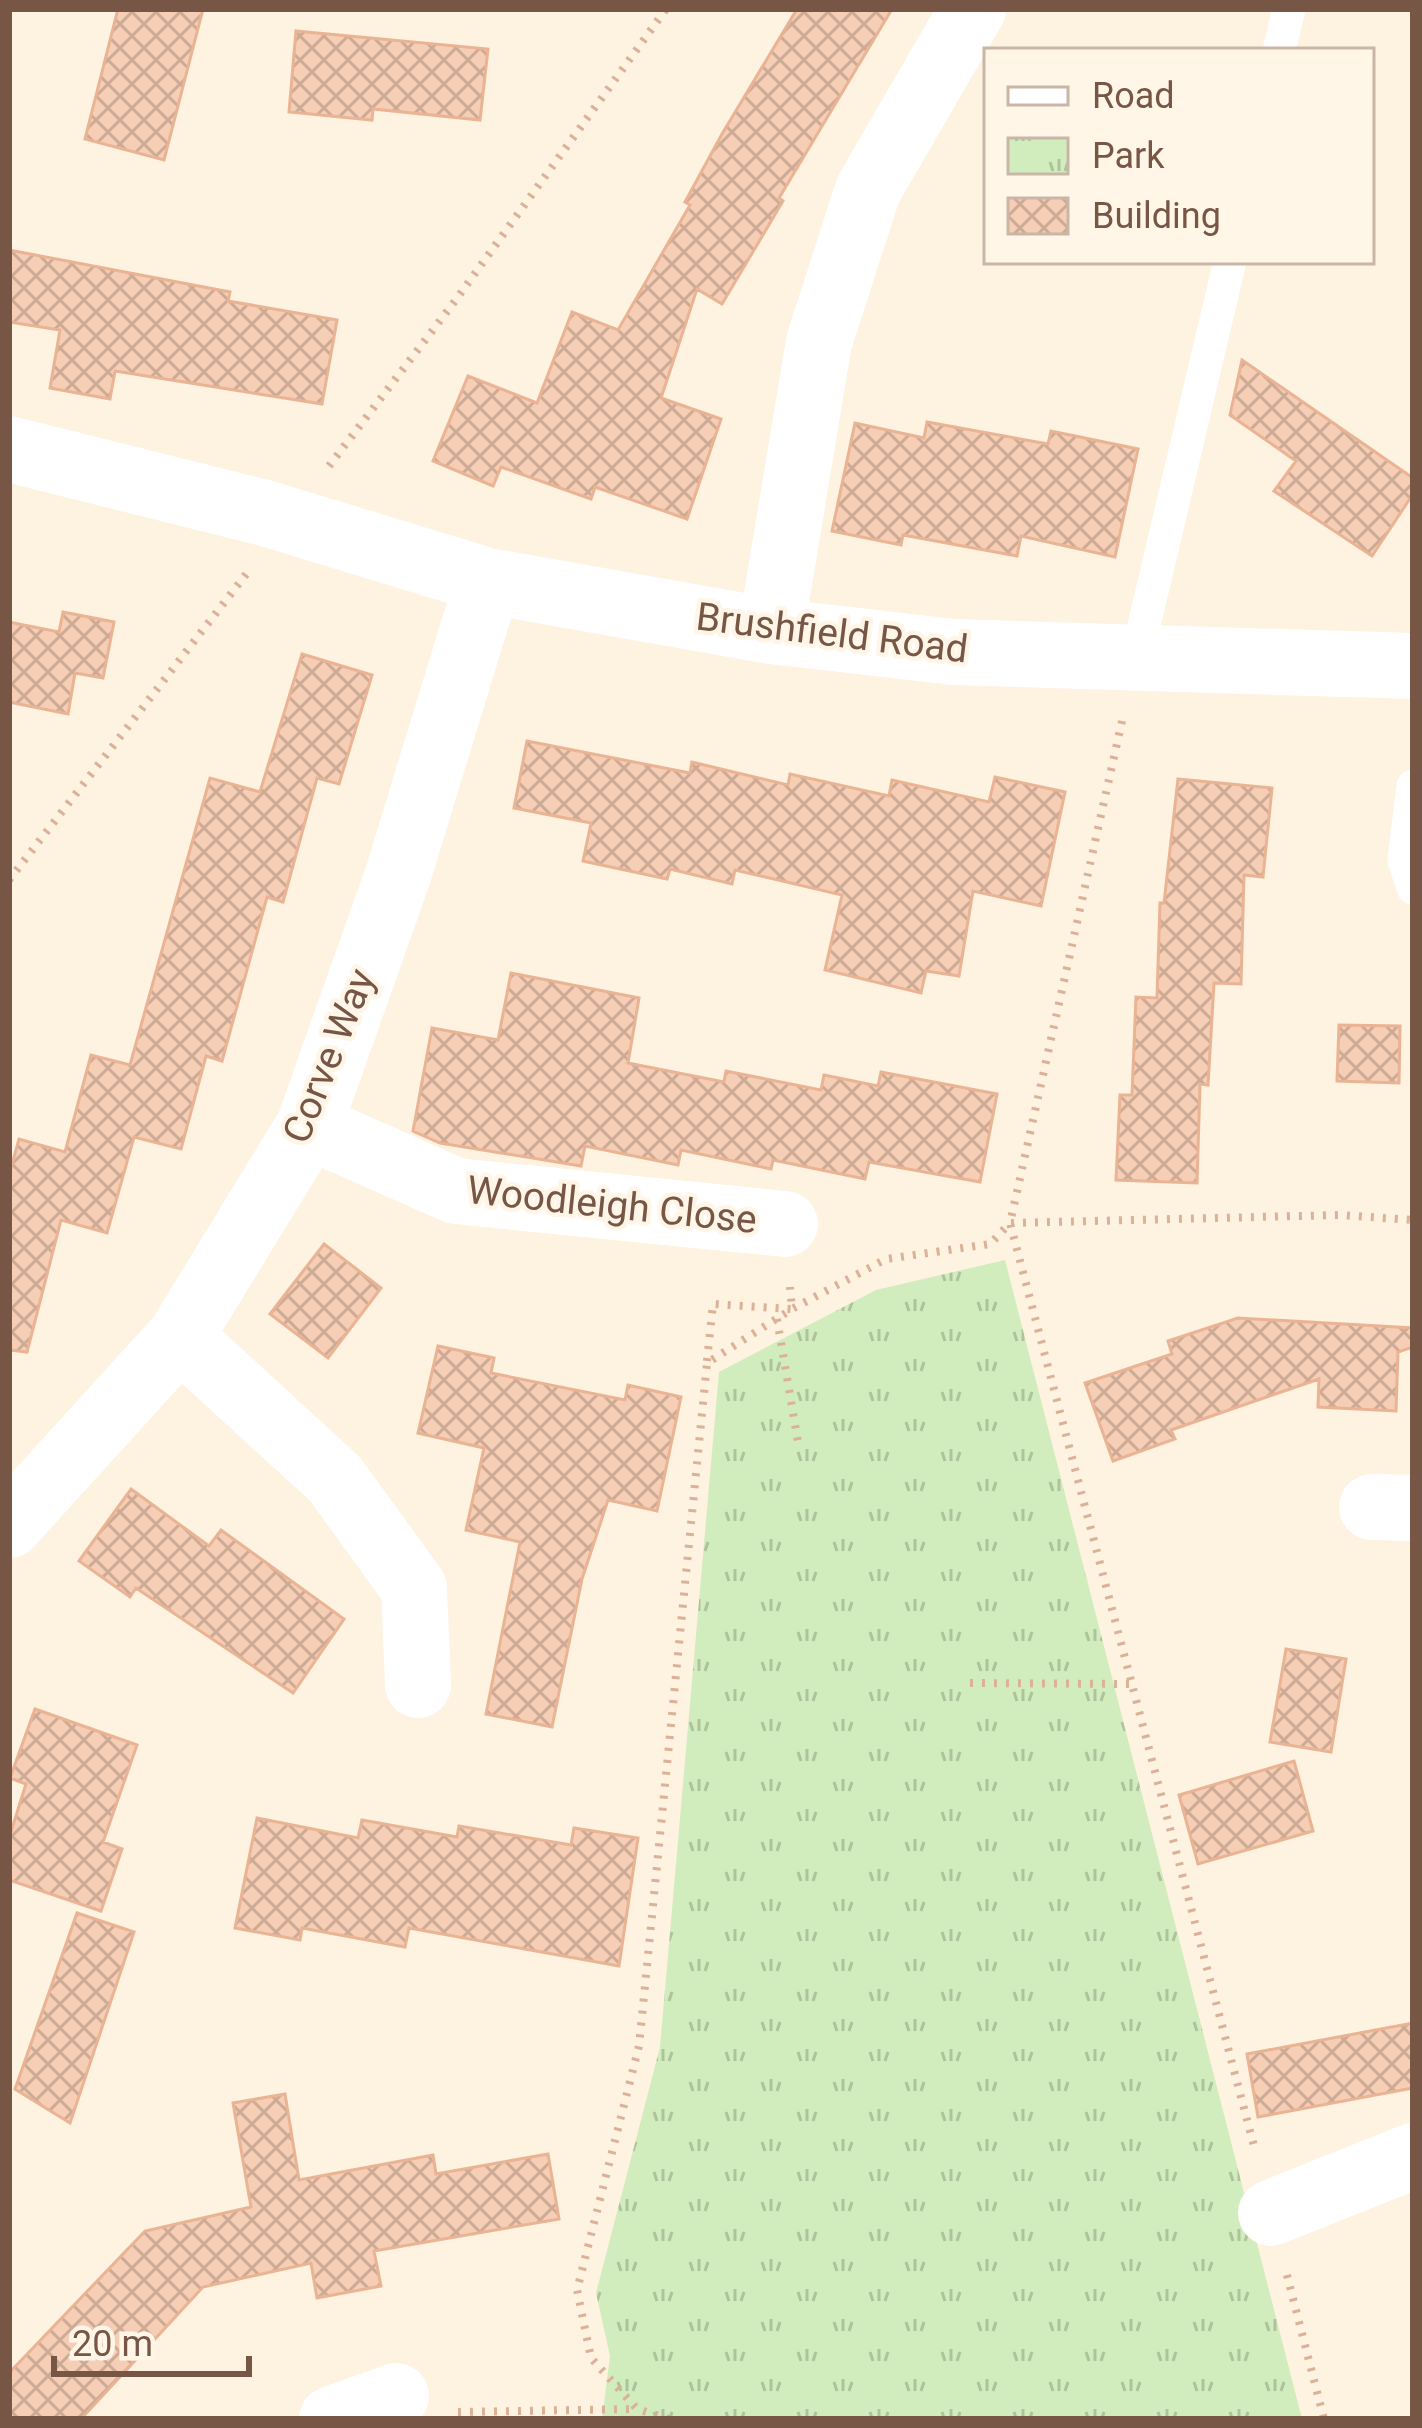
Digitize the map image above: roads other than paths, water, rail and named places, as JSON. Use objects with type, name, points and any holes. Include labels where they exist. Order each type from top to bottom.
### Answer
[{"type":"street","points":[[771,631],[819,342],[868,190],[973,9]]},
{"type":"street","name":"Brushfield Road","points":[[9,449],[276,517],[488,581],[771,631],[954,652],[1413,666]]},
{"type":"street","name":"Corve Way","points":[[9,1525],[180,1337],[309,1126],[398,875],[488,581]]},
{"type":"street","name":"Woodleigh Close","points":[[309,1126],[456,1191],[785,1224]]},
{"type":"street","points":[[180,1337],[335,1479],[414,1588],[418,1685]]},
{"type":"street","points":[[1271,2213],[1413,2156]]},
{"type":"street","points":[[332,2419],[396,2396]]},
{"type":"lane","points":[[1280,48],[1289,9]]},
{"type":"lane","points":[[1137,655],[1229,264]]},
{"type":"lane","points":[[1413,786],[1404,860],[1413,888]]}]
